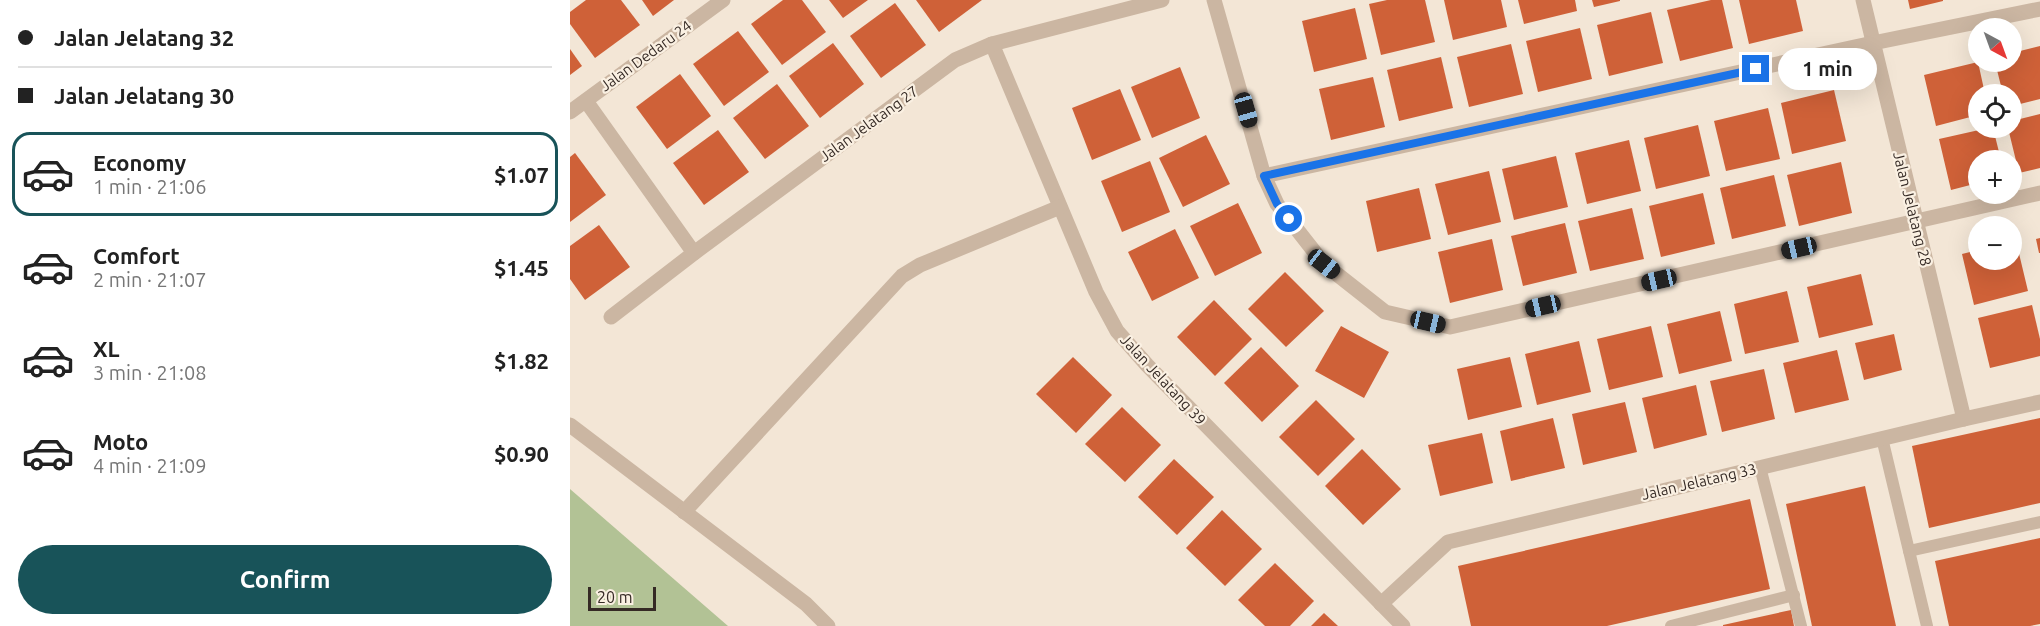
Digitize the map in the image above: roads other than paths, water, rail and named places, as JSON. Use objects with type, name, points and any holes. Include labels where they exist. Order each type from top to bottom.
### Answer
[{"type":"street","name":"Jalan Dedaru 24","points":[[570,112],[723,0]]},
{"type":"street","name":"Jalan Jelatang 27","points":[[611,317],[955,60],[993,44],[1162,0]]},
{"type":"street","points":[[1214,0],[1264,176],[1277,204],[1324,264],[1385,312],[1450,327],[2040,193]]},
{"type":"street","name":"Jalan Jelatang 28","points":[[1863,0],[1964,419]]},
{"type":"street","points":[[1264,176],[1873,43],[2040,9]]},
{"type":"street","name":"Jalan Jelatang 39","points":[[993,44],[1096,292],[1117,331],[1156,374],[1403,626]]},
{"type":"street","points":[[586,101],[694,253]]},
{"type":"street","points":[[684,512],[902,276],[920,265],[1060,207]]},
{"type":"street","name":"Jalan Jelatang 33","points":[[1381,604],[1448,542],[2040,402]]},
{"type":"street","points":[[570,425],[806,604],[828,626]]},
{"type":"lane","points":[[1882,438],[1927,626]]},
{"type":"lane","points":[[1760,467],[1801,626]]},
{"type":"lane","points":[[1909,551],[2040,522]]},
{"type":"lane","points":[[1671,626],[1794,595]]}]
